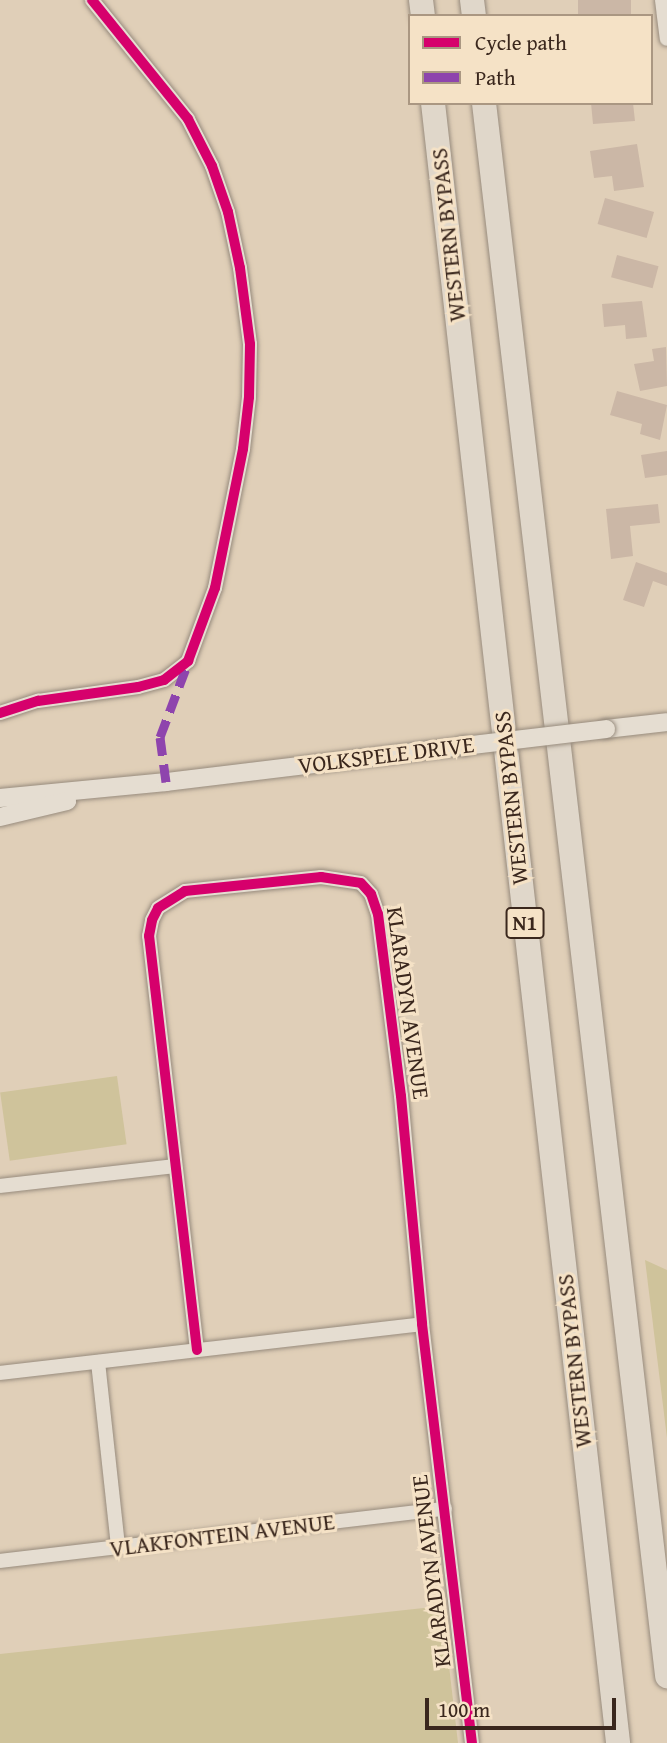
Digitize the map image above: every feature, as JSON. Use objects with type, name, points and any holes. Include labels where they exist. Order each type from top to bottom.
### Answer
[{"type":"highway","name":"WESTERN BYPASS","points":[[433,105],[618,1743]]},
{"type":"highway","name":"N1","points":[[484,105],[667,1676]]},
{"type":"street","points":[[0,713],[38,701],[138,687],[164,680],[188,661],[215,588],[243,449],[249,397],[250,344],[240,268],[228,212],[212,166],[188,119],[92,0]]},
{"type":"street","points":[[662,0],[667,38]]},
{"type":"street","name":"VOLKSPELE DRIVE","points":[[0,798],[166,782],[667,722]]},
{"type":"street","name":"VOLKSPELE DRIVE","points":[[0,817],[56,803],[166,782]]},
{"type":"street","name":"KLARADYN AVENUE","points":[[197,1350],[149,936],[158,908],[185,891],[321,877],[361,883],[371,894],[378,914],[401,1096],[422,1324],[472,1743]]},
{"type":"street","points":[[0,1186],[175,1166]]},
{"type":"street","points":[[0,1373],[422,1324]]},
{"type":"street","points":[[98,1362],[118,1547]]},
{"type":"street","name":"VLAKFONTEIN AVENUE","points":[[0,1560],[445,1509]]},
{"type":"shaded area","points":[[117,1076],[127,1144],[10,1161],[0,1092]]},
{"type":"shaded area","points":[[645,1260],[667,1270],[667,1438]]},
{"type":"shaded area","points":[[442,1606],[458,1743],[0,1743],[0,1654]]},
{"type":"building","points":[[578,0],[631,0],[631,14],[578,14]]},
{"type":"building","points":[[591,105],[633,105],[635,121],[593,124]]},
{"type":"building","points":[[637,144],[644,187],[614,191],[612,176],[594,178],[590,151]]},
{"type":"building","points":[[605,198],[654,212],[647,238],[598,224]]},
{"type":"building","points":[[617,255],[659,266],[653,288],[611,277]]},
{"type":"building","points":[[642,301],[647,337],[626,339],[625,325],[604,327],[602,304]]},
{"type":"building","points":[[666,347],[667,386],[640,391],[634,364],[654,361],[652,349]]},
{"type":"building","points":[[617,391],[667,405],[660,440],[640,434],[642,424],[610,415]]},
{"type":"building","points":[[667,451],[667,475],[645,478],[641,455]]},
{"type":"building","points":[[658,504],[660,523],[630,526],[633,556],[611,559],[606,509]]},
{"type":"building","points":[[636,562],[667,573],[667,586],[653,581],[644,607],[623,600]]},
{"type":"marked path","points":[[166,782],[160,737],[187,665]]},
{"type":"cycle path","points":[[0,713],[38,701],[138,687],[164,680],[188,661],[215,588],[243,449],[249,397],[250,344],[240,268],[228,212],[212,166],[188,119],[92,0]]},
{"type":"cycle path","points":[[197,1350],[149,936],[152,920],[158,908],[185,891],[321,877],[361,883],[371,894],[378,914],[401,1096],[422,1324],[472,1743]]}]
